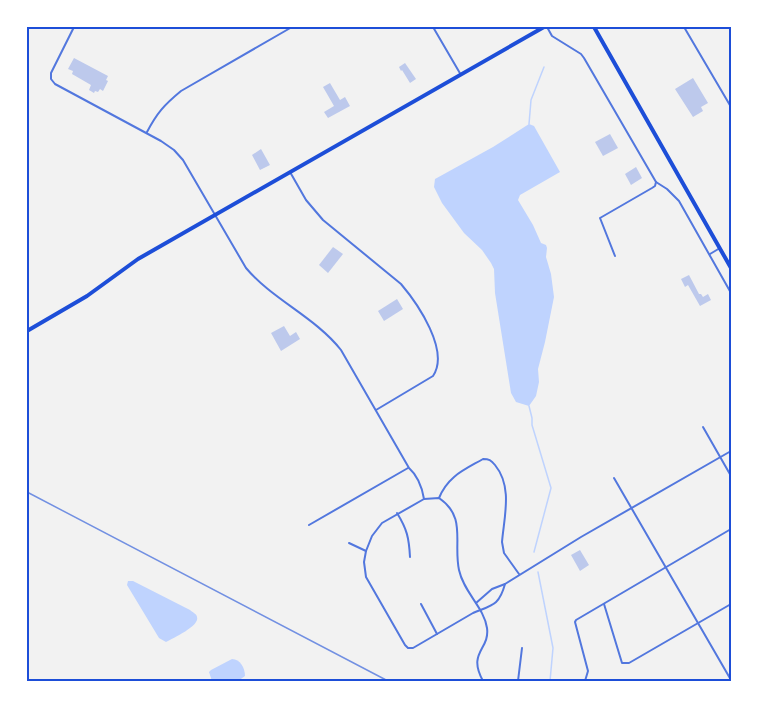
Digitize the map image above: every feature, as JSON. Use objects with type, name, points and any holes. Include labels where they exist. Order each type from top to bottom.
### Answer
[{"type":"main road","points":[[27,330],[87,296],[138,259],[546,27]]},
{"type":"main road","points":[[594,27],[731,268]]},
{"type":"street","points":[[74,27],[53,69],[51,79],[58,86],[147,132],[166,144],[183,160],[214,216],[250,273],[334,341],[341,350],[409,468],[414,472],[424,499]]},
{"type":"street","points":[[147,132],[156,114],[181,91],[292,27]]},
{"type":"street","points":[[434,27],[460,75]]},
{"type":"street","points":[[546,27],[552,36],[581,54],[586,60],[656,182],[679,201],[731,293]]},
{"type":"street","points":[[684,27],[731,107]]},
{"type":"street","points":[[290,172],[306,200],[323,220],[395,278],[410,294],[436,340],[438,361],[437,370],[433,376],[376,410]]},
{"type":"street","points":[[615,256],[600,218],[652,188],[656,182]]},
{"type":"street","points":[[709,255],[720,248]]},
{"type":"street","points":[[703,426],[731,476]]},
{"type":"street","points":[[476,603],[492,589],[505,584],[731,451]]},
{"type":"street","points":[[439,498],[449,480],[483,459],[492,461],[501,474],[506,493],[502,548],[519,575]]},
{"type":"street","points":[[309,525],[409,468]]},
{"type":"street","points":[[614,478],[731,680]]},
{"type":"street","points":[[483,681],[477,659],[488,632],[480,610],[467,592],[461,578],[456,518],[452,509],[439,498],[424,499],[389,518],[376,528],[366,551],[364,562],[366,577],[408,648],[413,648],[480,610],[495,604],[501,598],[505,584]]},
{"type":"street","points":[[398,513],[406,528],[410,557]]},
{"type":"street","points":[[585,681],[588,671],[576,620],[731,529]]},
{"type":"street","points":[[349,543],[366,551]]},
{"type":"street","points":[[421,604],[437,634]]},
{"type":"street","points":[[603,604],[622,663],[629,663],[731,604]]},
{"type":"street","points":[[518,681],[522,648]]},
{"type":"water","points":[[529,124],[534,126],[560,172],[520,195],[518,200],[541,243],[546,245],[546,257],[554,297],[538,369],[539,382],[536,396],[529,406],[516,402],[511,393],[495,293],[494,269],[482,250],[464,233],[442,203],[434,187],[435,179]]},
{"type":"water","points":[[128,581],[133,581],[190,610],[196,615],[197,620],[185,631],[166,642],[159,638],[127,585]]},
{"type":"water","points":[[232,659],[241,664],[245,676],[238,681],[212,681],[209,672]]},
{"type":"building","points":[[74,58],[108,76],[103,91],[100,89],[94,93],[89,90],[91,85],[72,74],[73,71],[68,69]]},
{"type":"building","points":[[405,63],[416,79],[410,83],[399,67]]},
{"type":"building","points":[[693,78],[708,103],[701,107],[703,111],[693,117],[675,89]]},
{"type":"building","points":[[330,83],[340,100],[345,97],[350,106],[328,118],[324,112],[334,106],[323,87]]},
{"type":"building","points":[[610,134],[618,148],[603,156],[595,142]]},
{"type":"building","points":[[261,149],[270,165],[260,170],[252,155]]},
{"type":"building","points":[[636,167],[642,178],[631,185],[625,174]]},
{"type":"building","points":[[333,247],[343,254],[328,273],[319,265]]},
{"type":"building","points":[[689,275],[699,294],[703,297],[708,294],[711,300],[700,306],[688,285],[685,287],[681,279]]},
{"type":"building","points":[[397,299],[403,309],[384,321],[378,311]]},
{"type":"building","points":[[284,326],[290,336],[296,332],[300,339],[281,351],[271,333]]},
{"type":"building","points":[[580,550],[589,565],[580,571],[571,555]]},
{"type":"waterway","points":[[529,124],[531,100],[544,67]]},
{"type":"waterway","points":[[529,406],[532,425],[551,488],[534,552]]},
{"type":"waterway","points":[[538,572],[553,648],[550,681]]},
{"type":"railway","points":[[27,492],[388,681]]}]
